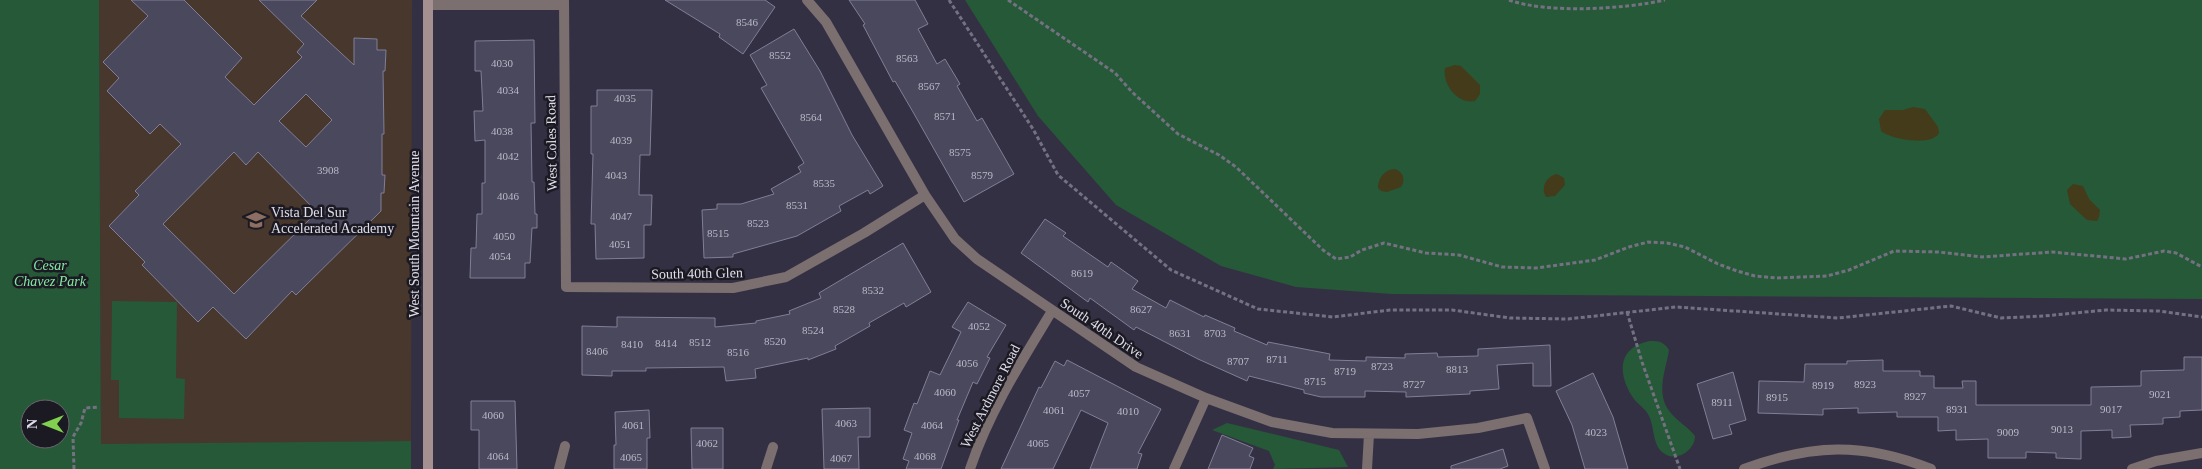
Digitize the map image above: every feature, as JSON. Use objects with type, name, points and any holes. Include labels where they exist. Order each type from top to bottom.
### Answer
[{"type":"street","name":"South 40th Drive","points":[[807,0],[826,22],[926,195],[955,239],[977,259],[1136,367],[1206,398],[1272,422],[1332,433],[1418,434],[1478,428],[1527,418],[1545,469]]},
{"type":"street","points":[[428,2],[564,2]]},
{"type":"street","name":"West South Mountain Avenue","points":[[428,2],[428,469]]},
{"type":"street","name":"West Coles Road","points":[[564,2],[566,287]]},
{"type":"street","name":"South 40th Glen","points":[[566,287],[734,288],[760,284],[786,277],[864,234],[926,195]]},
{"type":"street","name":"West Ardmore Road","points":[[970,469],[1010,379],[1052,311]]},
{"type":"street","points":[[1174,469],[1206,398]]},
{"type":"street","points":[[1367,469],[1369,434]]},
{"type":"street","points":[[559,469],[565,446]]},
{"type":"street","points":[[766,469],[773,447]]},
{"type":"street","points":[[1744,469],[1801,452],[1844,449],[1871,450],[1931,469]]},
{"type":"street","points":[[2132,469],[2156,461],[2202,453]]},
{"type":"path","points":[[949,0],[1033,129],[1058,175],[1171,270],[1258,309],[1333,317],[1390,310],[1452,310],[1510,318],[1568,320],[1676,307],[1838,318],[1906,309],[1951,306],[2001,318],[2106,310],[2160,311],[2202,317]]},
{"type":"path","points":[[1008,0],[1115,73],[1132,92],[1178,134],[1219,155],[1236,167],[1323,250],[1336,259],[1350,257],[1362,250],[1384,243],[1426,253],[1459,255],[1502,267],[1536,268],[1595,260],[1648,242],[1667,243],[1685,247],[1718,264],[1737,271],[1755,276],[1776,278],[1827,276],[1849,270],[1894,251],[1938,252],[1982,257],[2052,252],[2126,259],[2164,251],[2176,253],[2202,267]]},
{"type":"path","points":[[1509,0],[1523,5],[1575,9],[1665,0]]},
{"type":"path","points":[[1627,312],[1642,362],[1680,469]]},
{"type":"path","points":[[74,469],[73,437],[81,424],[85,408],[99,407]]},
{"type":"shaded area","name":"Vista Del Sur Accelerated Academy","points":[[99,0],[412,0],[411,441],[101,445]]},
{"type":"green space","name":"Cesar Chavez Park","points":[[0,0],[99,0],[101,444],[411,441],[411,469],[0,469]]},
{"type":"green space","points":[[965,0],[2202,0],[2202,299],[1392,294],[1296,287],[1221,266],[1116,205],[1038,116]]},
{"type":"green space","points":[[112,301],[177,302],[176,378],[185,379],[184,419],[119,418],[119,380],[111,380]]},
{"type":"green space","points":[[1650,341],[1661,342],[1669,350],[1663,381],[1663,397],[1670,412],[1695,436],[1689,450],[1680,456],[1675,457],[1665,454],[1658,447],[1649,416],[1634,399],[1625,381],[1623,363],[1626,356],[1631,349],[1639,344]]},
{"type":"green space","points":[[1227,423],[1339,450],[1348,467],[1273,469],[1275,465],[1269,451],[1212,430]]},
{"type":"sand","points":[[1455,65],[1461,66],[1480,85],[1480,94],[1475,101],[1463,100],[1457,97],[1449,87],[1445,68]]},
{"type":"sand","points":[[1913,107],[1925,109],[1938,127],[1939,133],[1935,137],[1920,141],[1901,139],[1881,131],[1879,119],[1885,110],[1903,110]]},
{"type":"sand","points":[[1395,169],[1403,176],[1401,187],[1387,192],[1381,191],[1378,188],[1378,184],[1381,178],[1385,172]]},
{"type":"sand","points":[[1557,174],[1564,178],[1565,185],[1555,196],[1546,197],[1544,186],[1550,177]]},
{"type":"sand","points":[[2073,184],[2083,186],[2089,199],[2100,210],[2097,221],[2087,220],[2070,204],[2067,190]]},
{"type":"building","points":[[131,0],[184,0],[242,58],[225,77],[254,105],[302,57],[297,52],[304,44],[259,0],[317,0],[301,16],[354,65],[354,38],[377,39],[377,50],[386,50],[385,71],[383,71],[384,134],[382,134],[382,175],[385,175],[384,193],[381,193],[381,211],[296,295],[292,291],[246,339],[213,307],[198,322],[142,265],[145,262],[109,226],[139,195],[135,191],[181,144],[160,124],[150,134],[107,91],[119,78],[103,62],[148,16]],"holes":[[[306,94],[332,120],[306,147],[279,121]],[[234,152],[246,165],[258,152],[317,212],[234,294],[163,224]]]},
{"type":"building","points":[[665,0],[765,0],[775,7],[743,54],[719,37],[720,34]]},
{"type":"building","points":[[849,0],[915,0],[928,24],[918,29],[937,64],[945,59],[960,84],[957,86],[977,121],[982,118],[1014,174],[964,202],[895,81],[893,82],[863,25],[865,24]]},
{"type":"building","points":[[794,29],[820,71],[852,135],[883,186],[870,194],[868,190],[839,206],[841,211],[797,236],[733,254],[733,257],[704,258],[702,210],[717,209],[717,204],[741,204],[774,194],[771,189],[801,172],[798,167],[804,163],[761,88],[767,85],[750,55]]},
{"type":"building","points":[[534,40],[535,123],[531,123],[532,182],[534,182],[537,228],[532,228],[530,263],[525,263],[525,278],[470,278],[471,248],[476,248],[477,214],[482,214],[482,183],[485,183],[485,140],[475,141],[474,111],[483,111],[481,71],[475,71],[475,41]]},
{"type":"building","points":[[597,90],[652,90],[650,155],[640,155],[639,195],[652,195],[651,225],[644,225],[644,258],[596,259],[595,224],[591,224],[593,154],[591,154],[591,106],[597,106]]},
{"type":"building","points":[[1045,219],[1066,233],[1063,236],[1108,267],[1111,262],[1138,281],[1132,289],[1166,308],[1170,300],[1204,317],[1205,315],[1235,328],[1234,331],[1267,345],[1268,342],[1330,354],[1329,360],[1366,361],[1366,357],[1405,358],[1405,354],[1437,353],[1438,357],[1478,356],[1478,349],[1550,345],[1551,386],[1533,386],[1533,363],[1497,365],[1499,389],[1470,391],[1470,394],[1406,397],[1406,392],[1365,391],[1365,397],[1321,397],[1304,393],[1304,390],[1249,376],[1247,381],[1198,359],[1136,327],[1134,330],[1090,298],[1088,302],[1021,253]]},
{"type":"building","points":[[903,243],[931,292],[906,307],[904,303],[869,323],[870,326],[835,346],[836,349],[808,360],[808,358],[755,369],[756,378],[726,381],[724,367],[646,368],[646,371],[612,371],[612,376],[582,375],[582,326],[617,327],[617,317],[715,318],[715,327],[756,323],[756,321],[790,314],[789,311],[821,298],[819,293]]},
{"type":"building","points":[[968,302],[1006,325],[987,357],[990,358],[977,384],[973,382],[957,420],[959,420],[941,469],[906,469],[909,461],[903,459],[912,433],[904,430],[914,403],[917,404],[930,371],[940,375],[961,332],[952,327]]},
{"type":"building","points":[[2184,357],[2202,357],[2202,410],[2180,411],[2180,417],[2163,418],[2163,424],[2130,425],[2131,437],[2112,438],[2112,430],[2081,431],[2081,459],[2056,458],[2056,453],[2026,452],[2026,458],[1988,458],[1988,439],[1956,440],[1956,430],[1938,431],[1938,417],[1897,417],[1897,412],[1858,413],[1858,408],[1823,409],[1823,415],[1758,413],[1759,381],[1804,382],[1805,364],[1847,364],[1847,361],[1883,360],[1883,371],[1920,371],[1920,376],[1934,376],[1934,388],[1963,388],[1962,381],[1976,381],[1976,405],[2091,405],[2091,387],[2141,386],[2141,371],[2184,370]]},
{"type":"building","points":[[1067,360],[1161,409],[1138,453],[1142,454],[1137,469],[1090,469],[1108,423],[1081,410],[1053,469],[1001,469],[1039,387],[1041,388],[1055,361],[1064,366]]},
{"type":"building","points":[[1733,372],[1746,420],[1729,425],[1732,434],[1713,439],[1697,384]]},
{"type":"building","points":[[1593,373],[1613,417],[1628,469],[1585,469],[1572,425],[1556,391]]},
{"type":"building","points":[[471,401],[515,401],[517,469],[479,469],[479,430],[471,430]]},
{"type":"building","points":[[870,408],[870,437],[858,437],[859,469],[824,469],[822,409]]},
{"type":"building","points":[[649,410],[650,438],[647,438],[647,469],[614,469],[614,445],[616,445],[615,412]]},
{"type":"building","points":[[691,428],[723,428],[723,469],[692,469]]},
{"type":"building","points":[[1222,435],[1253,448],[1249,456],[1254,458],[1250,469],[1208,469]]},
{"type":"building","points":[[1503,449],[1508,466],[1500,469],[1451,469],[1451,466]]},
{"type":"place","name":"Vista Del Sur Accelerated Academy","points":[[256,220]]}]
